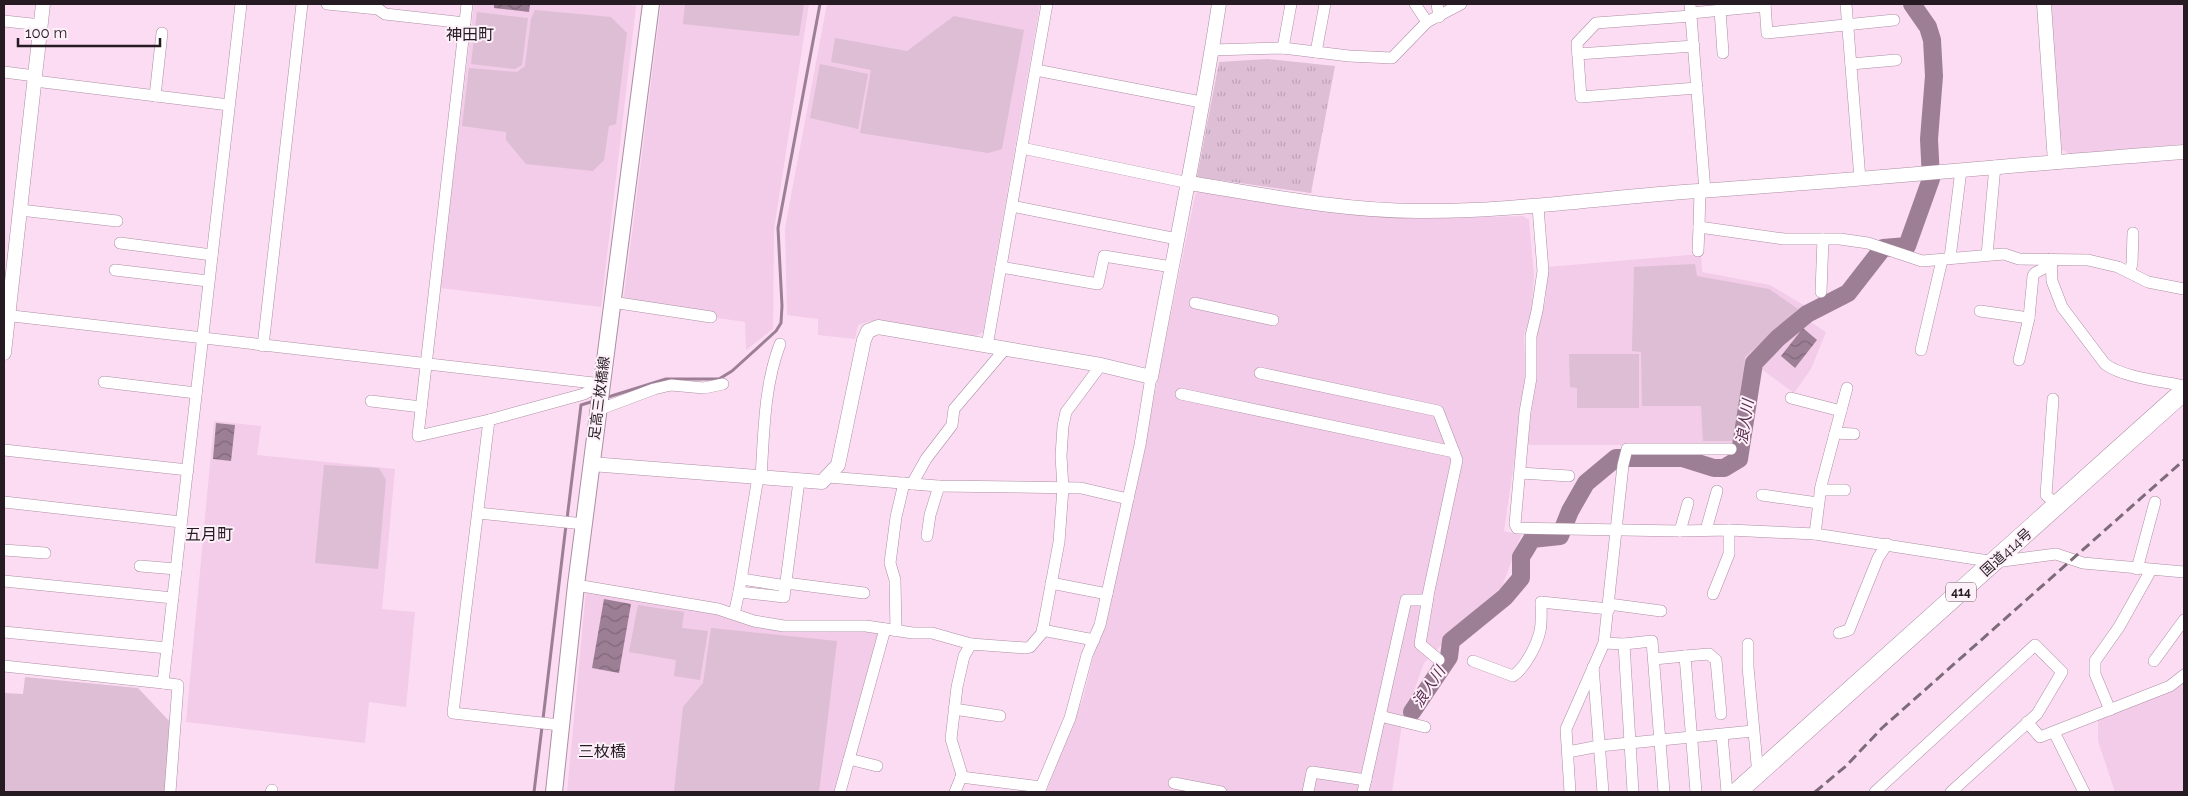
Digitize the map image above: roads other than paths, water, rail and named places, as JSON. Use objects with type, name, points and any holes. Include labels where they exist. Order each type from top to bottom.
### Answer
[{"type":"highway","name":"国道414号","points":[[1737,792],[2184,391]]},
{"type":"main road","name":"足高三枚橋線","points":[[554,792],[576,585],[579,524],[591,464],[650,4]]},
{"type":"street","points":[[4,353],[6,315],[43,4]]},
{"type":"street","points":[[163,683],[240,4]]},
{"type":"street","points":[[263,346],[302,4]]},
{"type":"street","points":[[327,4],[378,9],[385,14],[465,23]]},
{"type":"street","points":[[467,4],[418,436],[489,420],[601,388]]},
{"type":"street","points":[[987,346],[1047,4]]},
{"type":"street","points":[[961,777],[1040,790],[1070,718],[1087,655],[1100,624],[1128,498],[1189,183],[1201,102],[1219,4]]},
{"type":"street","points":[[1283,48],[1291,4]]},
{"type":"street","points":[[1316,52],[1325,4]]},
{"type":"street","points":[[1415,4],[1427,22]]},
{"type":"street","points":[[1437,4],[1439,17]]},
{"type":"street","points":[[1212,50],[1283,48],[1392,58],[1427,22],[1462,4]]},
{"type":"street","points":[[1846,4],[1860,178]]},
{"type":"street","points":[[2044,4],[2055,162]]},
{"type":"street","points":[[1697,88],[1581,97],[1577,43],[1596,24],[1691,11],[1765,5],[1767,33],[1894,20]]},
{"type":"street","points":[[1720,10],[1723,53]]},
{"type":"street","points":[[1691,11],[1702,191],[1698,251]]},
{"type":"street","points":[[4,21],[41,25]]},
{"type":"street","points":[[155,96],[162,33]]},
{"type":"street","points":[[1578,54],[1694,46]]},
{"type":"street","points":[[1851,64],[1896,60]]},
{"type":"street","points":[[1036,70],[1201,102]]},
{"type":"street","points":[[4,72],[155,96],[229,105]]},
{"type":"street","points":[[1022,148],[1189,183],[1302,200],[1419,212],[1538,207],[1995,166],[2184,152]]},
{"type":"street","points":[[1987,255],[1995,166]]},
{"type":"street","points":[[1921,350],[1946,259],[1961,170]]},
{"type":"street","points":[[1012,206],[1177,239]]},
{"type":"street","points":[[1538,207],[1543,271],[1531,336],[1531,378],[1514,524],[1517,528],[1730,530],[1815,534],[1995,562],[2056,554],[2083,563],[2184,572]]},
{"type":"street","points":[[20,210],[117,221]]},
{"type":"street","points":[[1699,227],[1784,239],[1840,239],[1922,261],[2004,254],[2019,259],[2052,262],[2088,260],[2118,266],[2148,282],[2184,290]]},
{"type":"street","points":[[2129,272],[2132,264],[2133,234]]},
{"type":"street","points":[[1821,292],[1823,239]]},
{"type":"street","points":[[120,243],[212,255]]},
{"type":"street","points":[[1001,267],[1098,284],[1104,256],[1172,267]]},
{"type":"street","points":[[2019,360],[2029,318],[2033,276],[2052,262]]},
{"type":"street","points":[[2052,262],[2052,281],[2062,307],[2106,364],[2131,374],[2184,386]]},
{"type":"street","points":[[115,270],[208,281]]},
{"type":"street","points":[[612,302],[711,317]]},
{"type":"street","points":[[1195,304],[1273,320]]},
{"type":"street","points":[[1980,311],[2029,318]]},
{"type":"street","points":[[6,315],[263,346],[426,363],[601,388]]},
{"type":"street","points":[[591,464],[822,482],[838,465],[864,340],[868,331],[878,327],[1101,365],[1151,377]]},
{"type":"street","points":[[734,614],[742,579],[759,477],[765,412],[772,366],[780,344]]},
{"type":"street","points":[[840,792],[891,630],[895,580],[890,564],[896,517],[908,484],[952,425],[954,409],[1005,349]]},
{"type":"street","points":[[576,585],[718,609],[754,621],[784,626],[866,626],[932,633],[971,644],[1030,647],[1042,630],[1058,542],[1063,488],[1061,456],[1066,412],[1101,365]]},
{"type":"street","points":[[1260,373],[1438,411],[1457,460],[1420,644],[1439,660]]},
{"type":"street","points":[[104,382],[196,393]]},
{"type":"street","points":[[598,410],[654,389],[671,385],[704,388],[723,384]]},
{"type":"street","points":[[1815,534],[1820,490],[1848,388]]},
{"type":"street","points":[[1181,394],[1454,452]]},
{"type":"street","points":[[1791,398],[1841,411]]},
{"type":"street","points":[[2052,399],[2046,495],[2057,506]]},
{"type":"street","points":[[370,402],[421,407]]},
{"type":"street","points":[[489,420],[453,713],[560,725]]},
{"type":"street","points":[[1835,433],[1854,434]]},
{"type":"street","points":[[1570,792],[1566,729],[1604,643],[1623,465],[1627,449],[1731,449]]},
{"type":"street","points":[[4,450],[188,470]]},
{"type":"street","points":[[1520,472],[1570,476]]},
{"type":"street","points":[[828,477],[939,486],[1081,488],[1128,498]]},
{"type":"street","points":[[739,592],[784,597],[799,481]]},
{"type":"street","points":[[927,536],[930,515],[939,486]]},
{"type":"street","points":[[1820,490],[1845,490]]},
{"type":"street","points":[[1706,530],[1717,491]]},
{"type":"street","points":[[1762,495],[1818,503]]},
{"type":"street","points":[[4,502],[181,522]]},
{"type":"street","points":[[2138,569],[2155,502]]},
{"type":"street","points":[[1680,531],[1688,503]]},
{"type":"street","points":[[478,513],[579,524]]},
{"type":"street","points":[[1713,594],[1729,554],[1730,530]]},
{"type":"street","points":[[1838,633],[1849,630],[1878,558],[1887,544]]},
{"type":"street","points":[[4,550],[45,553]]},
{"type":"street","points":[[140,566],[176,569]]},
{"type":"street","points":[[2110,710],[2095,674],[2095,661],[2119,627],[2151,570]]},
{"type":"street","points":[[742,579],[864,593]]},
{"type":"street","points":[[4,581],[173,598]]},
{"type":"street","points":[[1051,583],[1107,594]]},
{"type":"street","points":[[1363,792],[1406,600],[1427,600],[1428,597]]},
{"type":"street","points":[[1473,661],[1513,676],[1519,672],[1540,631],[1541,602],[1661,611]]},
{"type":"street","points":[[2154,662],[2184,620]]},
{"type":"street","points":[[1042,630],[1094,640]]},
{"type":"street","points":[[4,632],[167,648]]},
{"type":"street","points":[[1604,643],[1624,644],[1652,640],[1664,792]]},
{"type":"street","points":[[955,792],[961,777],[951,739],[954,709],[964,656],[971,644]]},
{"type":"street","points":[[1624,644],[1634,792]]},
{"type":"street","points":[[1748,644],[1748,668],[1758,775]]},
{"type":"street","points":[[1875,792],[2036,645],[2062,672],[2036,714],[1951,792]]},
{"type":"street","points":[[1654,659],[1709,654],[1716,660],[1721,714]]},
{"type":"street","points":[[1685,656],[1696,792]]},
{"type":"street","points":[[1593,665],[1603,792]]},
{"type":"street","points":[[4,666],[178,685],[170,792]]},
{"type":"street","points":[[2027,722],[2040,737],[2170,686],[2184,676]]},
{"type":"street","points":[[954,709],[1000,716]]},
{"type":"street","points":[[1380,716],[1425,727]]},
{"type":"street","points":[[1568,752],[1599,746],[1630,745],[1753,731]]},
{"type":"street","points":[[2054,732],[2084,792]]},
{"type":"street","points":[[1722,735],[1727,792]]},
{"type":"street","points":[[849,760],[876,766]]},
{"type":"street","points":[[1308,792],[1312,772],[1366,780]]},
{"type":"street","points":[[1174,783],[1222,792]]},
{"type":"water","points":[[494,4],[530,4],[529,12],[494,8]]},
{"type":"water","points":[[1803,328],[1817,340],[1795,368],[1781,356]]},
{"type":"water","points":[[216,423],[235,425],[231,461],[213,459]]},
{"type":"water","points":[[604,599],[631,604],[619,673],[592,668]]},
{"type":"waterway","points":[[605,398],[666,379],[719,379],[732,371],[776,331],[781,323],[782,306],[778,228],[820,4]]},
{"type":"waterway","name":"浪人川","points":[[1412,712],[1449,657],[1451,641],[1505,597],[1521,578],[1521,557],[1532,539],[1560,536],[1570,511],[1586,483],[1616,458],[1682,458],[1714,468],[1724,468],[1739,459],[1754,363],[1778,338],[1807,314],[1848,293],[1883,248],[1907,246],[1931,179],[1929,139],[1934,76],[1932,40],[1928,27],[1912,4]]},
{"type":"waterway","points":[[567,519],[581,405],[594,401]]},
{"type":"waterway","points":[[543,719],[566,525]]},
{"type":"waterway","points":[[534,792],[542,727]]},
{"type":"railway","points":[[1815,792],[1846,766],[1882,728],[2184,460]]},
{"type":"district","name":"神田町","points":[[470,34]]},
{"type":"district","name":"五月町","points":[[209,534]]},
{"type":"district","name":"三枚橋","points":[[602,751]]}]
